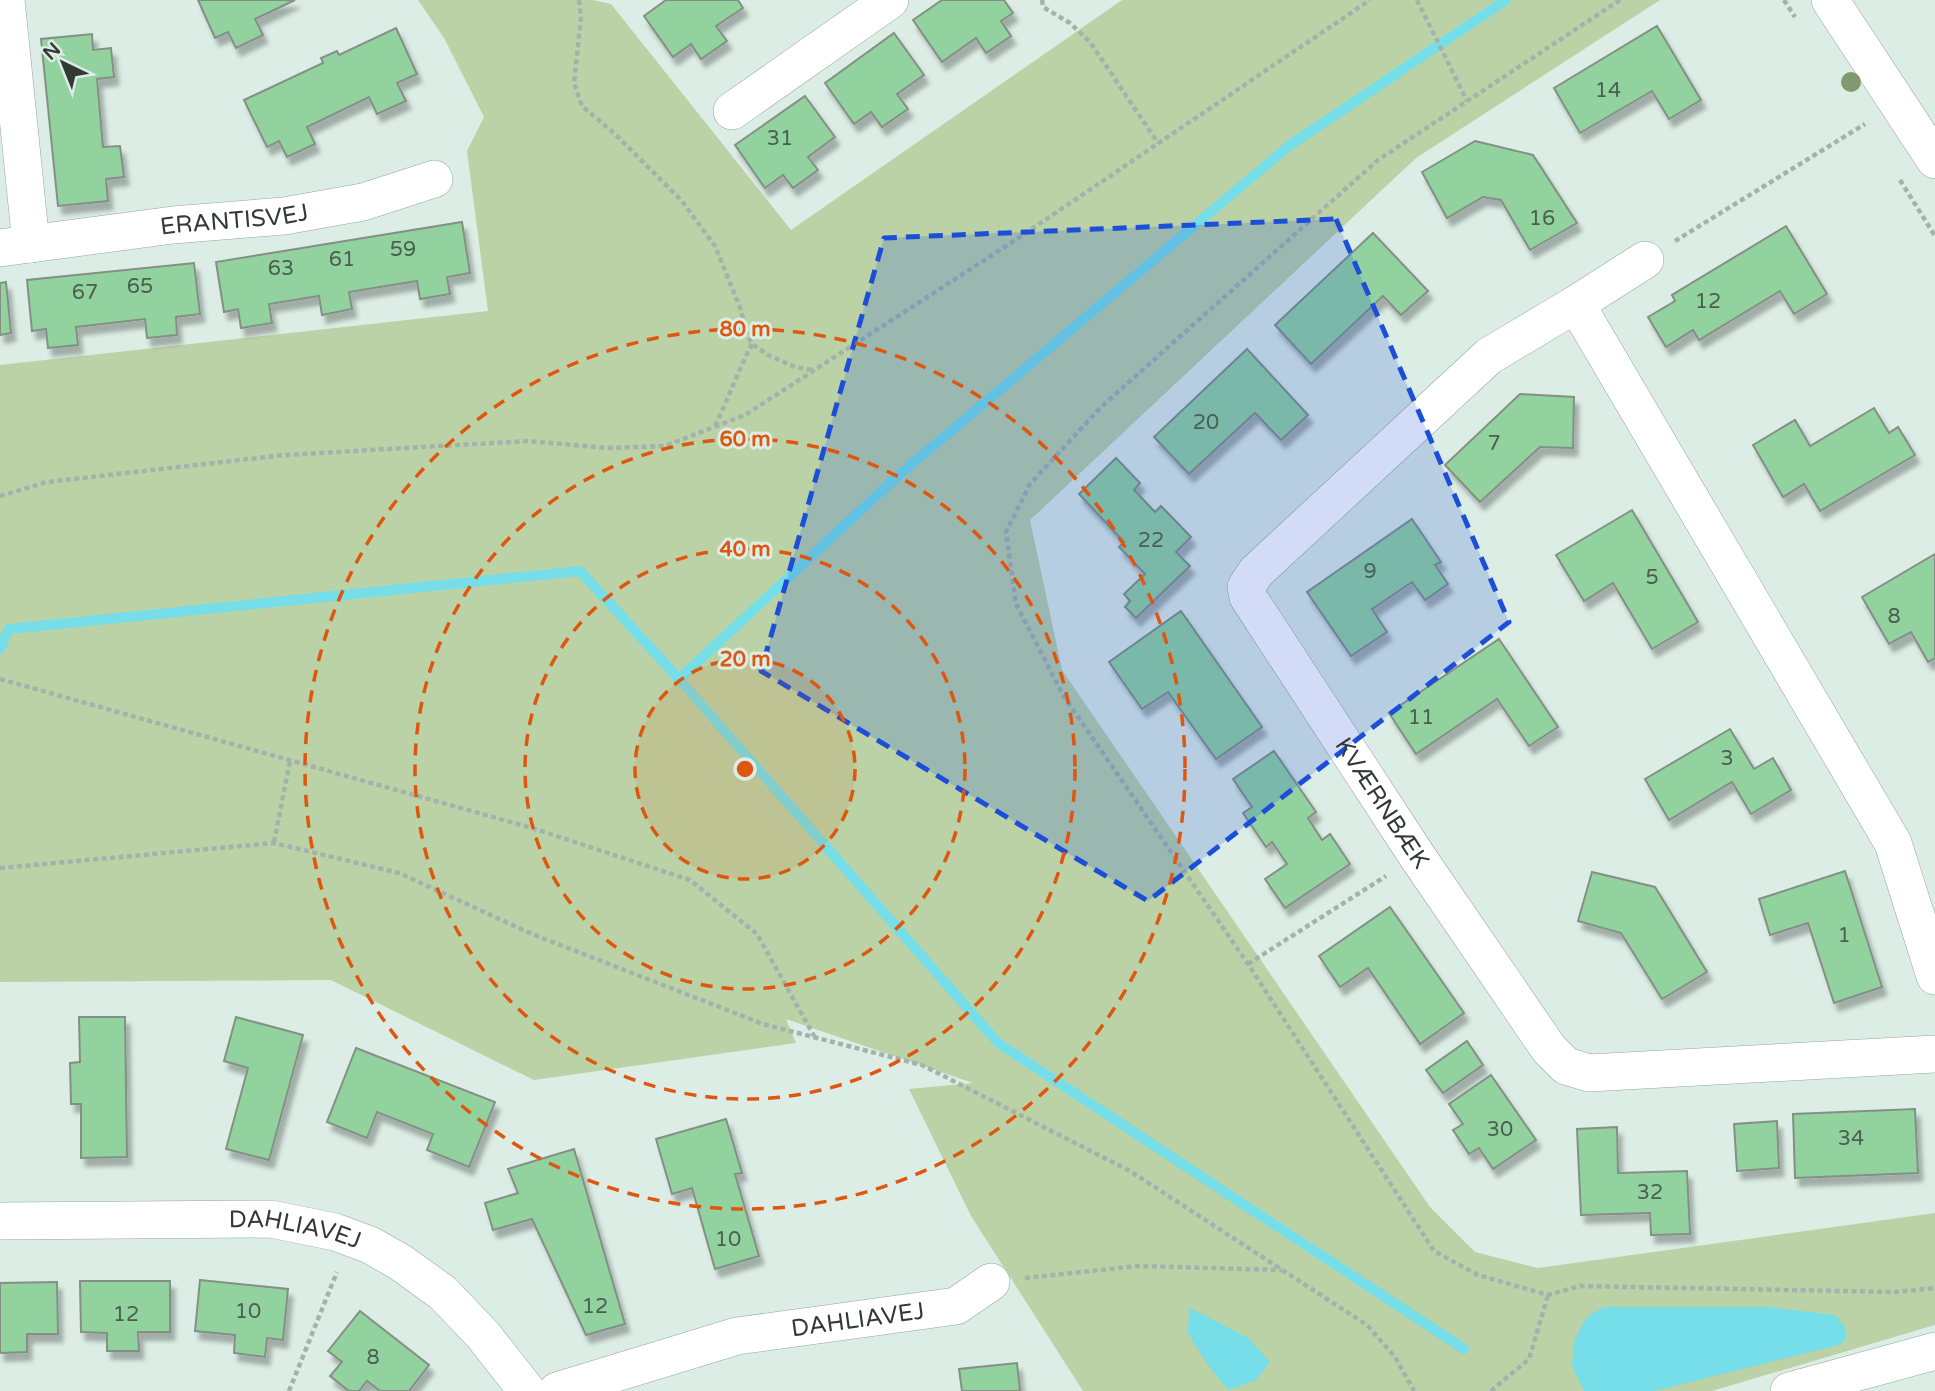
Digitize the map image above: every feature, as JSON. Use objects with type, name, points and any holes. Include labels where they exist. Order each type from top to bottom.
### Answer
[{"type":"street","name":"ERANTISVEJ","points":[[6,0],[16,246],[173,225],[284,216],[363,202],[434,179]]},
{"type":"street","points":[[732,111],[890,0]]},
{"type":"street","points":[[1830,0],[1935,160]]},
{"type":"street","name":"KVÆRNBÆK","points":[[1645,260],[1489,356],[1256,572],[1246,587],[1248,597],[1417,856],[1549,1049],[1566,1066],[1589,1073],[1935,1054]]},
{"type":"street","points":[[1576,304],[1893,843],[1935,976]]},
{"type":"street","name":"DAHLIAVEJ","points":[[0,1221],[271,1219],[335,1232],[370,1245],[400,1262],[443,1293],[483,1335],[527,1391]]},
{"type":"street","name":"DAHLIAVEJ","points":[[557,1391],[737,1336],[956,1306],[991,1282]]},
{"type":"street","points":[[1799,1390],[1935,1351]]},
{"type":"path","points":[[579,0],[581,17],[574,83],[582,106],[616,135],[681,201],[715,246],[752,344],[768,355],[795,367],[814,370]]},
{"type":"path","points":[[1042,0],[1043,7],[1070,23],[1090,42],[1158,143]]},
{"type":"path","points":[[0,496],[47,482],[284,455],[527,441],[608,448],[665,446],[745,415],[1017,239],[1370,0]]},
{"type":"path","points":[[1417,0],[1466,101]]},
{"type":"path","points":[[1645,260],[1865,124]]},
{"type":"path","points":[[715,427],[752,344]]},
{"type":"path","points":[[0,679],[532,828],[691,880],[757,934],[814,1037]]},
{"type":"path","points":[[274,843],[290,761]]},
{"type":"path","points":[[0,868],[274,843],[399,873],[532,934],[763,1024],[922,1065],[1130,1171],[1367,1325],[1395,1357],[1414,1391]]},
{"type":"path","points":[[1248,964],[1417,856]]},
{"type":"path","points":[[289,1391],[338,1269],[327,1266]]},
{"type":"path","points":[[991,1282],[1138,1266],[1282,1270]]},
{"type":"path","points":[[1491,1391],[1529,1359],[1548,1295]]},
{"type":"highlighted area","points":[[1336,219],[1509,622],[1148,901],[761,671],[884,238]]},
{"type":"green space","points":[[418,0],[592,0],[611,4],[791,230],[1122,0],[1660,0],[1416,158],[1030,520],[1062,670],[1430,1207],[1475,1252],[1538,1268],[1935,1213],[1935,1325],[1712,1391],[1083,1391],[971,1216],[909,1089],[973,1083],[786,1019],[796,1043],[534,1080],[331,980],[0,982],[0,365],[488,311],[467,151],[484,117],[444,38]]},
{"type":"water","points":[[1189,1307],[1248,1338],[1270,1362],[1256,1380],[1228,1390],[1188,1333]]},
{"type":"water","points":[[1604,1307],[1768,1307],[1835,1315],[1844,1325],[1847,1335],[1842,1344],[1654,1391],[1584,1391],[1572,1365],[1575,1338],[1588,1316]]},
{"type":"building","points":[[198,0],[295,0],[255,19],[263,35],[236,48],[228,32],[215,38]]},
{"type":"building","points":[[666,0],[738,0],[743,8],[716,26],[727,41],[701,59],[691,44],[673,57],[644,16]]},
{"type":"building","points":[[942,0],[1004,0],[1013,13],[1001,21],[1011,36],[986,53],[976,38],[942,62],[913,20]]},
{"type":"building","points":[[1657,26],[1701,100],[1669,119],[1652,91],[1580,133],[1554,88]]},
{"type":"building","points":[[396,28],[417,74],[397,83],[406,101],[377,114],[369,97],[307,127],[315,144],[287,157],[279,141],[267,147],[244,100],[323,63],[321,58],[337,51],[339,55]]},
{"type":"building","points":[[894,33],[924,75],[897,94],[908,109],[882,127],[871,112],[854,124],[825,83]]},
{"type":"building","points":[[92,34],[93,50],[111,48],[114,77],[97,79],[103,147],[120,146],[124,177],[106,179],[108,201],[58,206],[41,39]]},
{"type":"building","points":[[805,96],[835,137],[808,157],[818,170],[793,188],[783,175],[765,188],[735,145]]},
{"type":"building","points":[[1475,141],[1533,155],[1577,223],[1530,250],[1501,200],[1483,197],[1447,218],[1422,172]]},
{"type":"building","points":[[462,222],[470,273],[447,277],[450,294],[420,299],[417,281],[349,292],[352,309],[322,315],[319,296],[269,304],[272,323],[241,328],[238,309],[224,312],[216,262]]},
{"type":"building","points":[[1786,226],[1827,294],[1794,314],[1780,291],[1699,340],[1693,330],[1666,347],[1648,317],[1675,301],[1672,295]]},
{"type":"building","points":[[1373,233],[1428,291],[1401,315],[1383,296],[1311,364],[1275,325]]},
{"type":"building","points":[[194,263],[200,314],[176,317],[177,335],[147,338],[145,319],[76,327],[78,345],[48,348],[46,329],[32,331],[27,280]]},
{"type":"building","points":[[6,282],[11,333],[0,335],[0,283]]},
{"type":"building","points":[[1247,349],[1308,415],[1281,440],[1255,413],[1189,474],[1154,437]]},
{"type":"building","points":[[1520,394],[1574,397],[1573,448],[1540,447],[1480,502],[1445,465]]},
{"type":"building","points":[[1874,408],[1889,433],[1898,427],[1915,455],[1820,511],[1804,484],[1783,497],[1753,445],[1795,420],[1810,446]]},
{"type":"building","points":[[1116,458],[1140,483],[1134,490],[1155,512],[1161,506],[1191,537],[1176,552],[1190,566],[1136,618],[1125,607],[1130,601],[1124,594],[1145,574],[1119,547],[1124,542],[1079,494]]},
{"type":"building","points":[[1632,510],[1698,622],[1652,649],[1613,583],[1584,601],[1556,555]]},
{"type":"building","points":[[1412,519],[1441,562],[1435,565],[1448,584],[1425,600],[1412,582],[1372,609],[1387,632],[1351,656],[1307,592]]},
{"type":"building","points":[[1935,554],[1935,658],[1928,662],[1911,632],[1889,644],[1862,597]]},
{"type":"building","points":[[1181,611],[1262,727],[1216,759],[1168,692],[1142,709],[1109,662]]},
{"type":"building","points":[[1499,639],[1558,727],[1529,746],[1497,699],[1416,754],[1389,713]]},
{"type":"building","points":[[1730,729],[1754,769],[1773,758],[1791,790],[1751,814],[1732,782],[1669,820],[1645,779]]},
{"type":"building","points":[[1274,751],[1316,812],[1308,818],[1322,840],[1330,834],[1350,864],[1285,908],[1265,879],[1287,864],[1272,842],[1266,847],[1243,813],[1252,807],[1233,779]]},
{"type":"building","points":[[1845,871],[1882,987],[1834,1003],[1808,923],[1770,935],[1759,899]]},
{"type":"building","points":[[1592,872],[1655,887],[1707,972],[1662,999],[1621,933],[1578,921]]},
{"type":"building","points":[[1390,907],[1464,1013],[1420,1044],[1368,968],[1340,987],[1319,956]]},
{"type":"building","points":[[79,1017],[125,1017],[127,1157],[81,1158],[81,1104],[71,1104],[70,1063],[80,1062]]},
{"type":"building","points":[[236,1017],[303,1035],[269,1160],[226,1149],[248,1068],[224,1061]]},
{"type":"building","points":[[1467,1041],[1483,1065],[1443,1093],[1426,1070]]},
{"type":"building","points":[[356,1048],[495,1102],[469,1167],[427,1150],[433,1134],[377,1112],[367,1138],[327,1122]]},
{"type":"building","points":[[1491,1075],[1536,1140],[1493,1169],[1479,1148],[1469,1154],[1453,1130],[1463,1124],[1449,1104]]},
{"type":"building","points":[[1915,1109],[1918,1173],[1795,1178],[1793,1114]]},
{"type":"building","points":[[726,1119],[742,1173],[735,1174],[759,1256],[715,1269],[692,1188],[672,1194],[656,1139]]},
{"type":"building","points":[[1777,1121],[1779,1168],[1737,1171],[1734,1124]]},
{"type":"building","points":[[1617,1127],[1618,1173],[1687,1171],[1690,1234],[1651,1235],[1650,1213],[1581,1215],[1577,1129]]},
{"type":"building","points":[[574,1149],[625,1324],[586,1335],[532,1219],[493,1230],[485,1203],[518,1193],[508,1169]]},
{"type":"building","points":[[200,1280],[288,1289],[283,1340],[267,1338],[265,1357],[234,1353],[235,1335],[195,1331]]},
{"type":"building","points":[[80,1281],[170,1281],[170,1332],[138,1332],[139,1351],[107,1351],[107,1333],[81,1332]]},
{"type":"building","points":[[57,1282],[58,1334],[27,1334],[27,1352],[0,1353],[0,1283]]},
{"type":"building","points":[[360,1311],[429,1365],[409,1391],[380,1391],[367,1381],[359,1391],[349,1391],[330,1376],[342,1362],[328,1351]]},
{"type":"building","points":[[1017,1363],[1020,1391],[962,1391],[959,1369]]},
{"type":"waterway","points":[[0,649],[9,629],[580,571],[679,679],[900,474],[1290,145],[1506,0]]},
{"type":"waterway","points":[[679,679],[998,1043],[1464,1349]]}]
